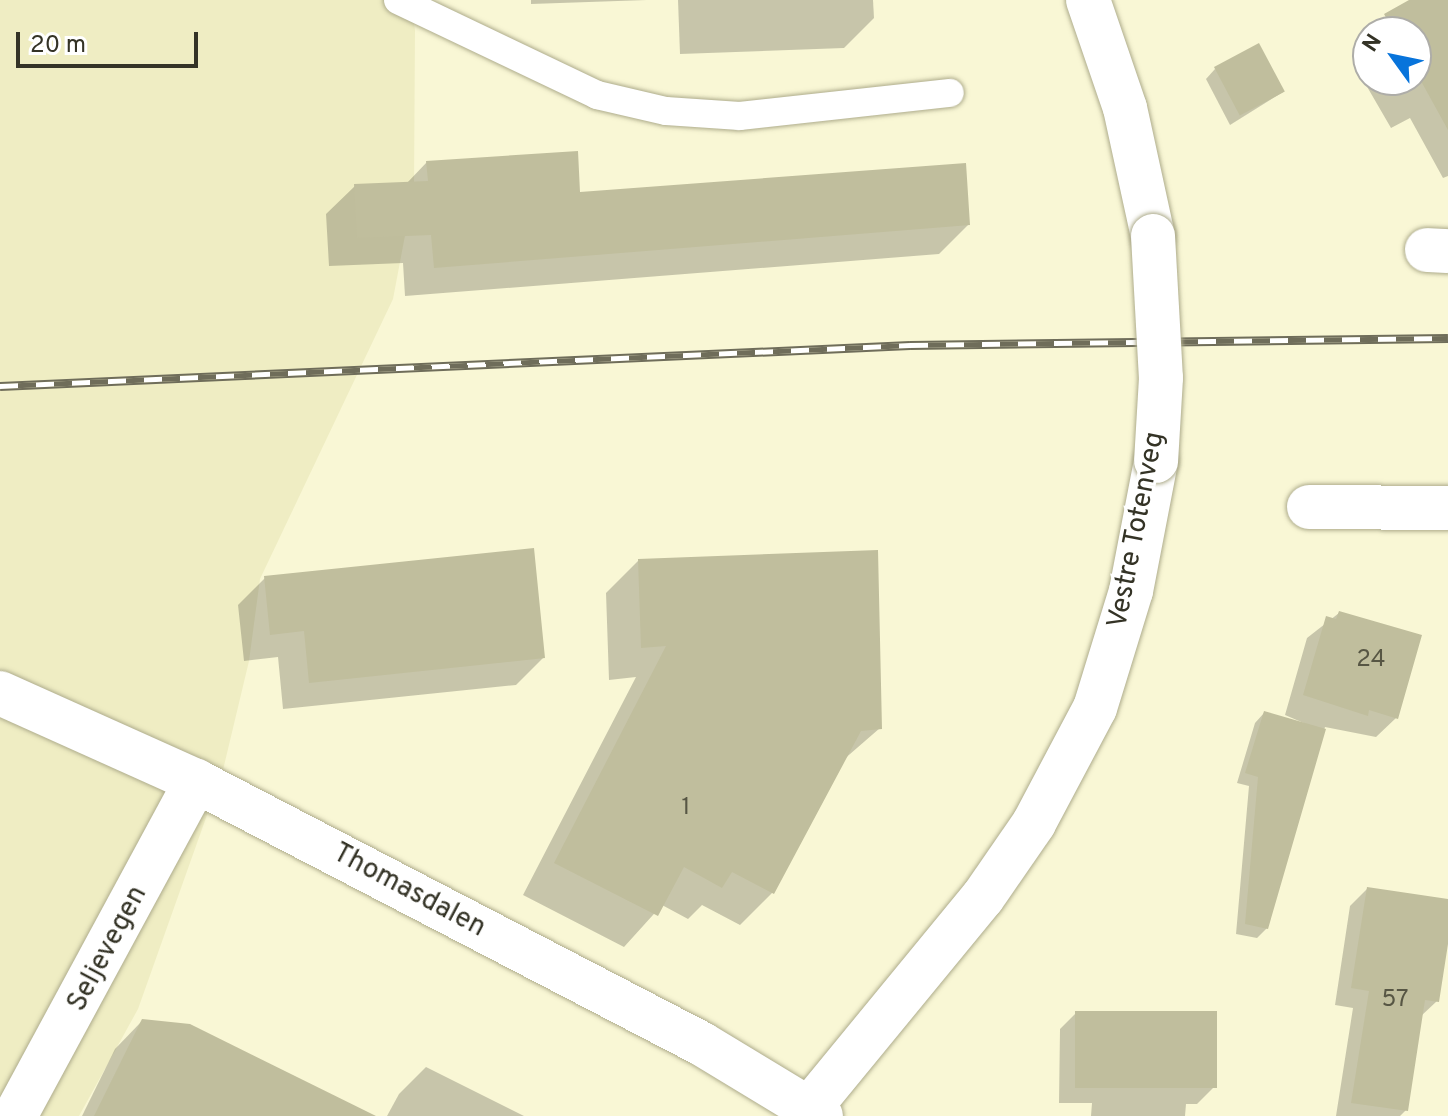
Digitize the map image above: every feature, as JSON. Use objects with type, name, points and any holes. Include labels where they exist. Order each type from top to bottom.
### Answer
[{"type":"street","name":"Vestre Totenveg","points":[[811,1114],[983,897],[1034,823],[1095,708],[1131,591],[1156,461],[1161,378],[1153,236],[1125,108],[1088,0]]},
{"type":"street","points":[[1309,507],[1448,508]]},
{"type":"street","name":"Thomasdalen","points":[[0,693],[196,781],[702,1044],[811,1114]]},
{"type":"street","name":"Seljevegen","points":[[15,1116],[196,781]]},
{"type":"lane","points":[[398,0],[597,95],[666,111],[740,116],[950,93]]},
{"type":"shaded area","points":[[0,0],[410,0],[415,30],[414,188],[393,299],[260,579],[249,661],[223,770],[138,1009],[79,1116],[0,1116]]},
{"type":"building","points":[[1409,0],[1448,0],[1448,130],[1429,96],[1432,96],[1432,16],[1384,14]]},
{"type":"building","points":[[1259,43],[1285,92],[1240,116],[1214,67]]},
{"type":"building","points":[[578,151],[580,192],[966,163],[970,225],[434,268],[431,235],[357,238],[354,184],[428,181],[426,161]]},
{"type":"building","points":[[534,548],[545,658],[309,683],[304,631],[270,635],[264,576]]},
{"type":"building","points":[[878,550],[882,729],[861,731],[774,894],[732,872],[722,888],[684,867],[658,916],[554,863],[666,646],[641,648],[638,559]]},
{"type":"building","points":[[1339,611],[1422,635],[1398,719],[1369,710],[1368,716],[1303,695],[1326,616],[1336,619]]},
{"type":"building","points":[[1264,711],[1326,729],[1268,929],[1245,924],[1258,777],[1245,773]]},
{"type":"building","points":[[1367,887],[1448,899],[1448,944],[1439,1002],[1425,1000],[1408,1111],[1351,1103],[1369,991],[1351,988]]},
{"type":"building","points":[[1075,1011],[1217,1011],[1217,1088],[1075,1088]]},
{"type":"building","points":[[142,1019],[190,1024],[376,1116],[94,1116]]},
{"type":"railway","points":[[0,386],[910,345],[1448,338]]}]
